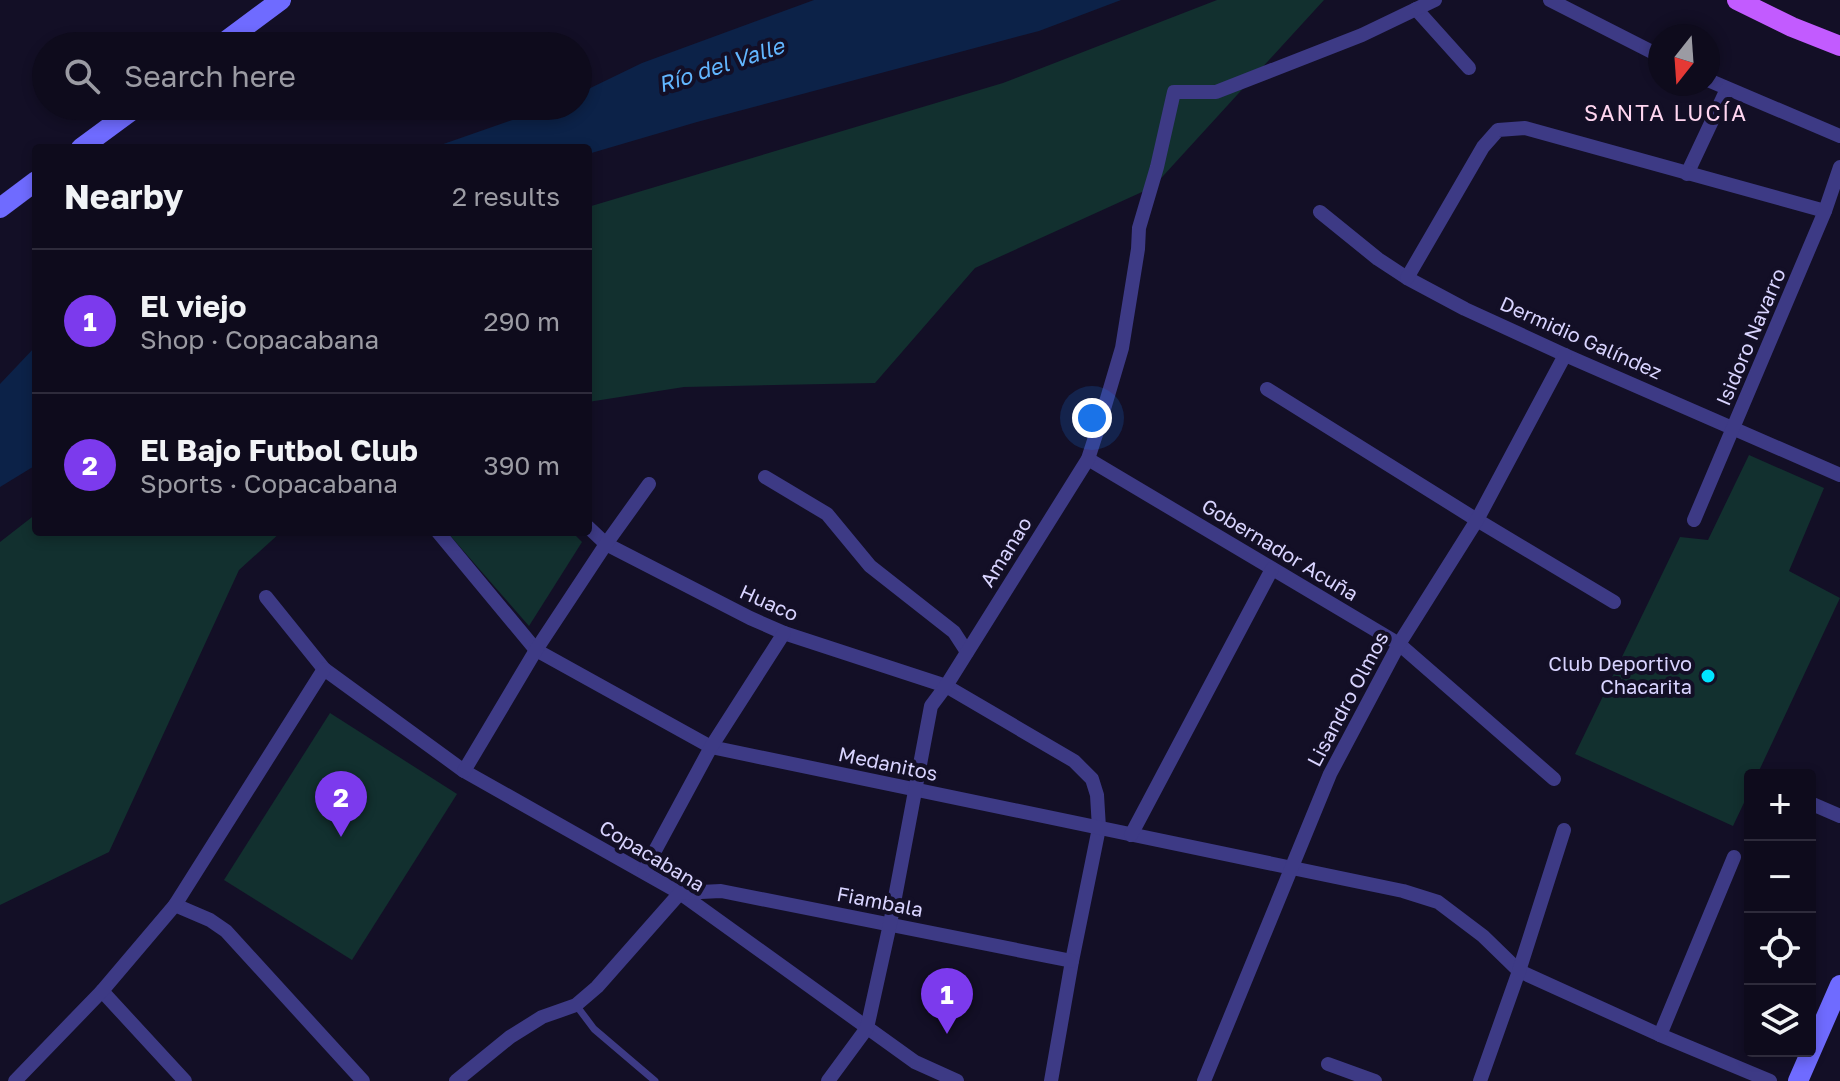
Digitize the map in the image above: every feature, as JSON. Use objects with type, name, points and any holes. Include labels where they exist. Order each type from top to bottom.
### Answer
[{"type":"main road","points":[[238,32],[281,0]]},
{"type":"main road","points":[[1737,0],[1840,46]]},
{"type":"main road","points":[[86,144],[119,120]]},
{"type":"main road","points":[[0,208],[32,184]]},
{"type":"main road","points":[[1798,1081],[1840,985]]},
{"type":"street","points":[[1435,0],[1416,9],[1469,68]]},
{"type":"street","points":[[1550,0],[1648,50]]},
{"type":"street","name":"Amanao","points":[[867,1028],[931,706],[1088,459],[1122,348],[1139,228],[1174,92],[1216,92],[1362,35],[1416,9]]},
{"type":"street","points":[[1720,86],[1840,136]]},
{"type":"street","points":[[1687,174],[1727,89]]},
{"type":"street","points":[[1407,278],[1483,147],[1498,130],[1525,128],[1825,211]]},
{"type":"street","name":"Isidoro Navarro","points":[[1694,520],[1825,211],[1840,167]]},
{"type":"street","name":"Dermidio Galíndez","points":[[1320,212],[1378,259],[1465,309],[1840,475]]},
{"type":"street","name":"Lisandro Olmos","points":[[1204,1081],[1330,774],[1399,644],[1477,520],[1565,355]]},
{"type":"street","points":[[1267,389],[1614,602]]},
{"type":"street","name":"Gobernador Acuña","points":[[1088,459],[1399,644],[1554,779]]},
{"type":"street","points":[[765,477],[827,514],[870,566],[954,632],[967,652]]},
{"type":"street","points":[[464,771],[536,650],[649,484]]},
{"type":"street","name":"Huaco","points":[[592,531],[606,544],[784,633],[946,686],[1074,761],[1092,779],[1097,795],[1099,828],[1051,1081]]},
{"type":"street","name":"Medanitos","points":[[441,536],[536,650],[711,747],[1291,867],[1403,891],[1438,902],[1483,936],[1519,971],[1770,1081]]},
{"type":"street","points":[[1131,835],[1272,569]]},
{"type":"street","name":"Copacabana","points":[[266,597],[324,669],[464,771],[680,893],[915,1062],[957,1081]]},
{"type":"street","points":[[644,871],[711,747],[784,633]]},
{"type":"street","points":[[15,1081],[102,991],[175,905],[324,669]]},
{"type":"street","points":[[1816,806],[1840,816]]},
{"type":"street","points":[[1480,1081],[1564,830]]},
{"type":"street","points":[[1660,1035],[1734,857]]},
{"type":"street","name":"Fiambala","points":[[680,893],[721,891],[1072,961]]},
{"type":"street","points":[[456,1081],[510,1037],[542,1017],[576,1005],[597,987],[680,893]]},
{"type":"street","points":[[175,905],[210,920],[226,931],[363,1081]]},
{"type":"street","points":[[102,991],[185,1081]]},
{"type":"street","points":[[828,1081],[867,1028]]},
{"type":"street","points":[[1328,1064],[1375,1081]]},
{"type":"lane","points":[[576,1005],[594,1029],[655,1081]]},
{"type":"green space","points":[[1217,0],[1324,0],[1153,187],[975,268],[875,383],[684,387],[592,401],[592,206],[1003,83]]},
{"type":"green space","name":"Club Deportivo Chacarita","points":[[1749,455],[1824,488],[1789,571],[1840,598],[1760,769],[1744,769],[1744,803],[1733,826],[1575,754],[1680,537],[1708,540]]},
{"type":"green space","points":[[32,517],[32,536],[277,536],[239,570],[109,852],[0,905],[0,542]]},
{"type":"green space","points":[[450,536],[576,536],[582,542],[529,626]]},
{"type":"green space","points":[[330,713],[457,794],[352,960],[224,880]]},
{"type":"water","name":"Río del Valle","points":[[814,0],[1121,0],[1039,31],[592,153],[592,144],[443,144],[512,120],[592,120],[592,87],[642,63]]},
{"type":"water","points":[[32,350],[32,467],[0,487],[0,384]]},
{"type":"place","name":"Club Deportivo Chacarita","points":[[1708,676]]},
{"type":"place","name":"El Bajo Futbol Club","points":[[341,837]]},
{"type":"place","name":"El viejo","points":[[947,1034]]},
{"type":"district","name":"SANTA LUCÍA","points":[[1666,113]]}]
